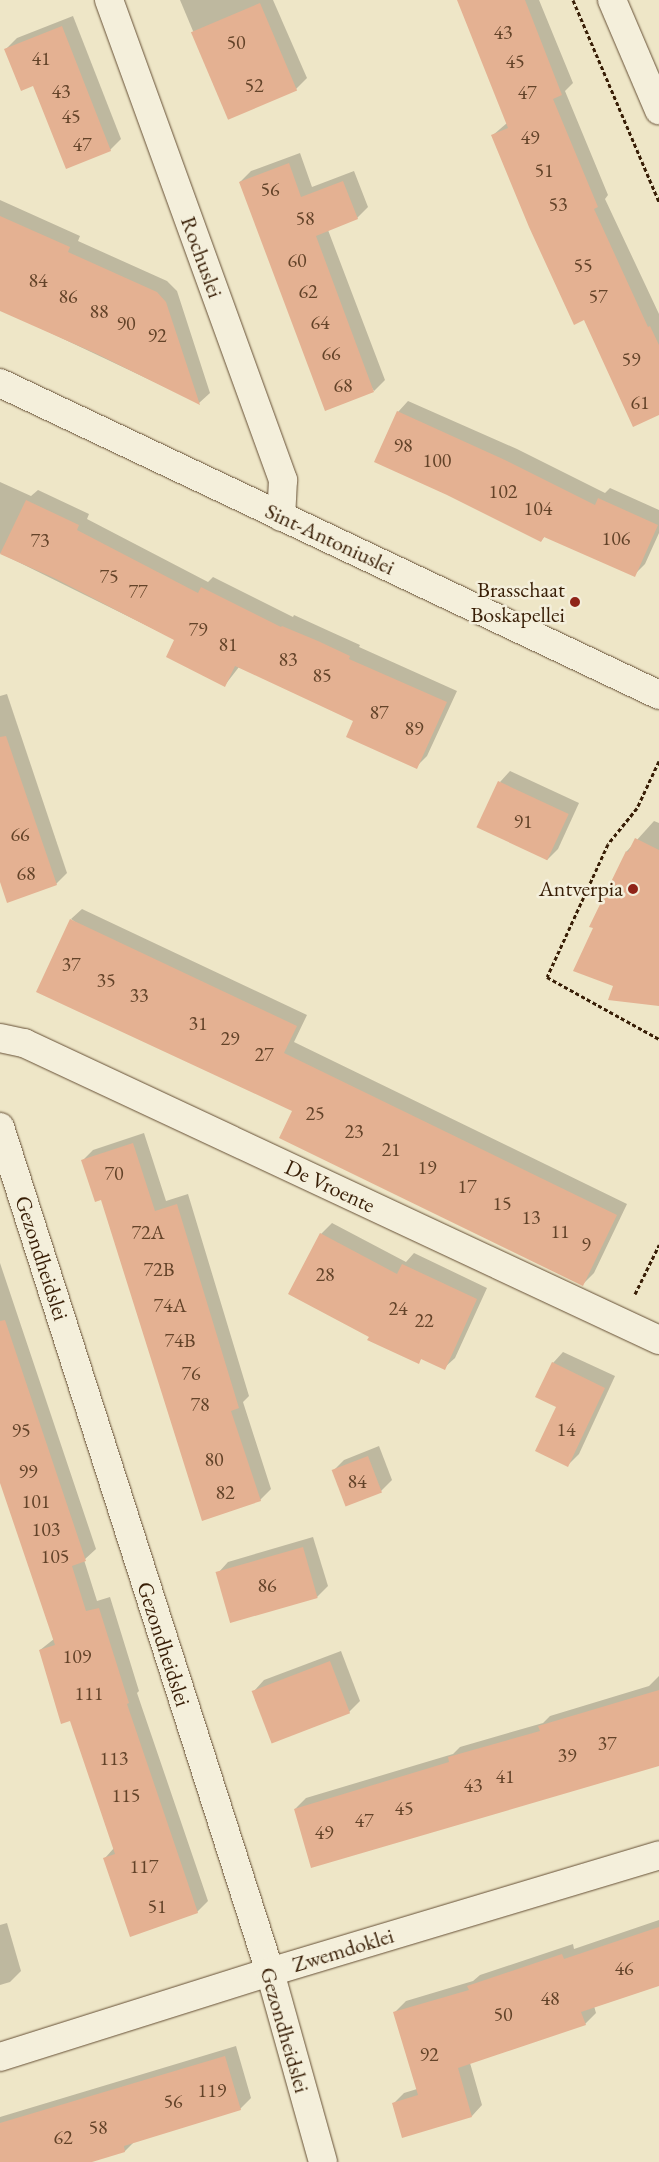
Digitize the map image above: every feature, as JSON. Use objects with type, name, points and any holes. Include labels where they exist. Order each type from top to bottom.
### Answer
[{"type":"street","name":"Rochuslei","points":[[109,0],[283,480],[281,517]]},
{"type":"street","points":[[612,0],[659,110]]},
{"type":"street","name":"Sint-Antoniuslei","points":[[0,384],[659,695]]},
{"type":"street","name":"De Vroente","points":[[0,1038],[24,1043],[659,1340]]},
{"type":"street","name":"Gezondheidslei","points":[[0,1127],[270,1972],[323,2162]]},
{"type":"street","name":"Zwemdoklei","points":[[0,2057],[270,1972],[659,1855]]},
{"type":"path","points":[[572,0],[659,202]]},
{"type":"path","points":[[659,761],[637,808],[608,844],[547,977],[659,1039]]},
{"type":"path","points":[[622,1322],[659,1245]]},
{"type":"building","points":[[457,0],[525,0],[562,95],[553,99],[598,207],[594,209],[648,327],[650,326],[659,345],[659,415],[633,427],[584,320],[574,325],[529,227],[491,135],[508,128]]},
{"type":"building","points":[[260,3],[297,90],[228,120],[191,32]]},
{"type":"building","points":[[62,26],[111,151],[66,169],[33,86],[21,91],[4,49]]},
{"type":"building","points":[[289,163],[301,197],[343,181],[358,219],[316,236],[374,392],[325,411],[239,182]]},
{"type":"building","points":[[0,216],[70,247],[68,252],[157,292],[166,302],[200,405],[97,354],[0,311]]},
{"type":"building","points":[[397,411],[505,460],[595,505],[598,498],[658,525],[635,577],[544,537],[541,542],[447,495],[374,462]]},
{"type":"building","points":[[26,500],[79,525],[77,530],[198,593],[201,587],[281,627],[350,656],[349,659],[447,702],[417,769],[346,737],[353,721],[235,666],[225,687],[166,657],[174,640],[54,578],[0,554]]},
{"type":"building","points":[[6,736],[57,885],[7,903],[0,882],[0,737]]},
{"type":"building","points":[[498,781],[569,814],[547,860],[476,827]]},
{"type":"building","name":"Antverpia","points":[[635,838],[659,850],[659,1006],[608,1000],[613,986],[573,971],[593,928],[589,927],[626,851],[628,852]]},
{"type":"building","points":[[70,919],[297,1026],[284,1053],[617,1215],[583,1286],[279,1138],[292,1111],[36,992]]},
{"type":"building","points":[[133,1143],[155,1211],[177,1204],[239,1408],[231,1411],[261,1501],[202,1521],[101,1200],[95,1202],[81,1160]]},
{"type":"building","points":[[320,1233],[397,1274],[402,1264],[477,1299],[445,1370],[421,1359],[419,1364],[367,1340],[369,1337],[288,1294]]},
{"type":"building","points":[[5,1320],[86,1561],[72,1566],[86,1611],[99,1608],[129,1703],[127,1704],[198,1913],[130,1937],[103,1858],[115,1854],[70,1721],[61,1724],[39,1650],[55,1645],[0,1483],[0,1321]]},
{"type":"building","points":[[552,1362],[605,1388],[568,1467],[535,1451],[556,1407],[535,1397]]},
{"type":"building","points":[[368,1456],[382,1492],[346,1506],[332,1470]]},
{"type":"building","points":[[303,1547],[318,1598],[230,1623],[216,1572]]},
{"type":"building","points":[[330,1661],[350,1713],[272,1743],[252,1691]]},
{"type":"building","points":[[659,1690],[659,1766],[311,1868],[294,1809],[449,1762],[448,1757],[540,1731],[538,1726]]},
{"type":"building","points":[[659,1927],[659,1986],[581,2012],[586,2025],[458,2068],[472,2117],[402,2138],[392,2103],[418,2095],[393,2012],[469,1990],[467,1986],[562,1954],[564,1959]]},
{"type":"building","points":[[225,2056],[241,2110],[124,2146],[125,2152],[92,2162],[0,2162],[0,2123]]},
{"type":"place","name":"Brasschaat Boskapellei","points":[[575,602]]},
{"type":"place","name":"Antverpia","points":[[633,889]]}]
